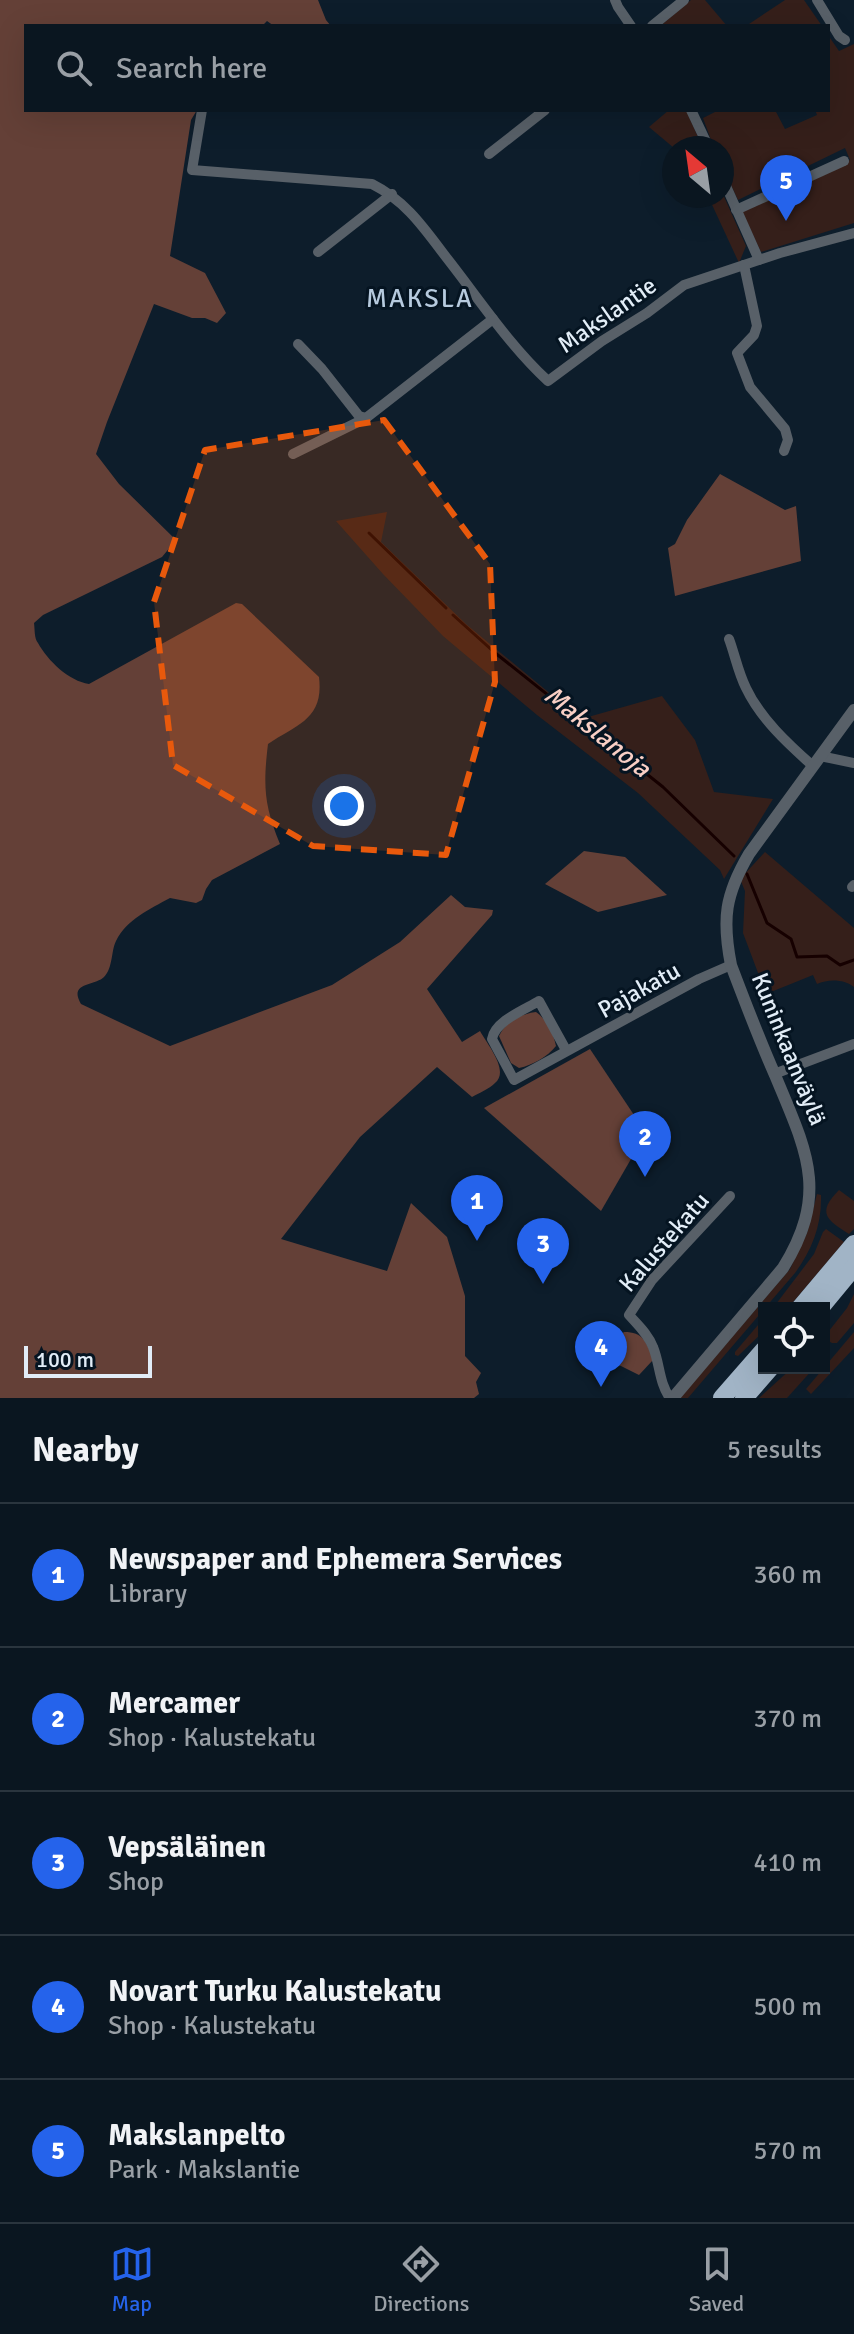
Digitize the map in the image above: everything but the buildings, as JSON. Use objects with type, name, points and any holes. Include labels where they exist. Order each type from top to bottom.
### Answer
[{"type":"highway","points":[[805,1302],[854,1244]]},
{"type":"highway","points":[[825,1302],[854,1267]]},
{"type":"highway","points":[[722,1398],[758,1357]]},
{"type":"highway","points":[[744,1398],[765,1374]]},
{"type":"street","points":[[615,0],[630,24]]},
{"type":"street","points":[[654,24],[684,0]]},
{"type":"street","points":[[817,0],[839,36],[845,40]]},
{"type":"street","name":"Makslantie","points":[[202,112],[192,170],[372,184],[392,194],[409,210],[493,319],[548,381],[684,285],[854,233]]},
{"type":"street","points":[[489,154],[542,112]]},
{"type":"street","points":[[696,112],[705,136]]},
{"type":"street","points":[[736,210],[844,161]]},
{"type":"street","points":[[318,252],[392,194]]},
{"type":"street","points":[[734,205],[759,260]]},
{"type":"street","points":[[744,265],[757,326],[754,335],[737,353],[750,387],[785,429],[788,440],[784,451]]},
{"type":"street","points":[[293,454],[366,418],[493,319]]},
{"type":"street","points":[[298,344],[359,416],[366,418]]},
{"type":"street","points":[[729,639],[740,675],[755,705],[798,753],[817,761],[854,763]]},
{"type":"street","name":"Kuninkaanväylä","points":[[672,1398],[783,1268],[805,1222],[810,1192],[806,1153],[731,965],[726,921],[735,877],[854,710]]},
{"type":"street","name":"Pajakatu","points":[[566,1050],[539,1001],[497,1027],[492,1034],[514,1080],[699,979],[731,965]]},
{"type":"street","points":[[774,1074],[854,1044]]},
{"type":"street","name":"Kalustekatu","points":[[672,1398],[664,1389],[648,1336],[629,1315],[652,1280],[730,1196]]},
{"type":"highlighted area","points":[[384,420],[490,564],[495,682],[446,855],[313,846],[173,765],[154,602],[205,450]]},
{"type":"shaded area","points":[[0,0],[318,0],[329,24],[271,24],[267,21],[264,24],[24,24],[24,112],[196,112],[191,120],[170,256],[205,273],[226,313],[217,323],[205,318],[192,318],[154,304],[96,454],[119,484],[176,540],[162,557],[43,615],[34,623],[35,634],[42,650],[53,663],[74,679],[89,684],[236,603],[242,604],[319,677],[317,702],[307,719],[268,744],[266,795],[280,844],[212,880],[202,900],[196,903],[170,898],[133,921],[116,941],[104,977],[80,988],[78,997],[81,1004],[170,1046],[332,985],[400,942],[451,895],[465,907],[493,910],[492,915],[427,989],[462,1042],[480,1031],[496,1057],[499,1078],[472,1097],[437,1067],[360,1137],[281,1239],[387,1271],[411,1203],[447,1237],[465,1296],[465,1356],[481,1373],[476,1382],[479,1394],[474,1398],[0,1398]]},
{"type":"shaded area","points":[[691,0],[705,0],[725,24],[662,24]]},
{"type":"shaded area","points":[[785,0],[804,0],[821,24],[749,24]]},
{"type":"shaded area","points":[[830,38],[839,51],[854,44],[854,223],[761,252],[742,212],[850,160],[845,148],[738,200],[734,192],[734,136],[710,136],[703,118],[715,112],[776,112],[785,129],[817,115],[816,112],[830,112]]},
{"type":"shaded area","points":[[667,112],[687,112],[698,136],[662,138],[649,127]]},
{"type":"shaded area","points":[[714,208],[729,208],[746,246],[739,263]]},
{"type":"shaded area","points":[[720,474],[785,510],[796,506],[801,561],[675,596],[668,548],[675,544],[687,520]]},
{"type":"shaded area","points":[[387,512],[381,542],[467,625],[581,719],[662,696],[695,740],[714,792],[773,799],[724,879],[720,870],[638,793],[537,715],[443,636],[336,521]]},
{"type":"shaded area","points":[[584,851],[625,857],[667,895],[598,912],[545,884]]},
{"type":"shaded area","points":[[765,852],[854,928],[854,987],[836,981],[817,984],[813,975],[766,994],[743,933],[745,891],[740,879]]},
{"type":"shaded area","points":[[536,1012],[549,1027],[556,1046],[539,1060],[519,1068],[511,1063],[499,1036],[514,1019]]},
{"type":"shaded area","points":[[590,1049],[646,1133],[601,1211],[484,1108]]},
{"type":"shaded area","points":[[839,1190],[854,1201],[854,1229],[849,1234],[827,1215],[828,1205]]},
{"type":"shaded area","points":[[817,1194],[821,1195],[818,1227],[811,1246],[795,1273],[770,1302],[762,1302],[790,1269],[807,1233]]},
{"type":"shaded area","points":[[826,1229],[844,1242],[793,1302],[778,1302],[814,1254]]},
{"type":"shaded area","points":[[854,1294],[854,1323],[837,1343],[832,1343],[830,1330]]},
{"type":"shaded area","points":[[758,1307],[758,1316],[688,1398],[680,1398]]},
{"type":"shaded area","points":[[758,1325],[758,1337],[738,1356],[735,1352]]},
{"type":"shaded area","points":[[624,1332],[640,1336],[651,1354],[653,1360],[639,1375],[612,1358],[611,1343]]},
{"type":"shaded area","points":[[854,1332],[854,1348],[830,1374],[830,1360]]},
{"type":"shaded area","points":[[785,1374],[809,1374],[787,1398],[759,1398]]},
{"type":"shaded area","points":[[819,1374],[830,1374],[811,1394],[806,1389]]},
{"type":"waterway","name":"Makslanoja","points":[[369,533],[446,608]]},
{"type":"waterway","name":"Makslanoja","points":[[453,615],[494,652],[663,787],[734,856]]},
{"type":"waterway","name":"Makslanoja","points":[[747,874],[767,923],[791,939],[797,957],[827,956],[840,965],[854,960]]},
{"type":"place","name":"Makslanpelto","points":[[786,221]]},
{"type":"place","name":"Mercamer","points":[[645,1177]]},
{"type":"place","name":"Newspaper and Ephemera Services","points":[[477,1241]]},
{"type":"place","name":"Vepsäläinen","points":[[543,1284]]},
{"type":"place","name":"Novart Turku Kalustekatu","points":[[601,1387]]},
{"type":"district","name":"MAKSLA","points":[[420,299]]}]
